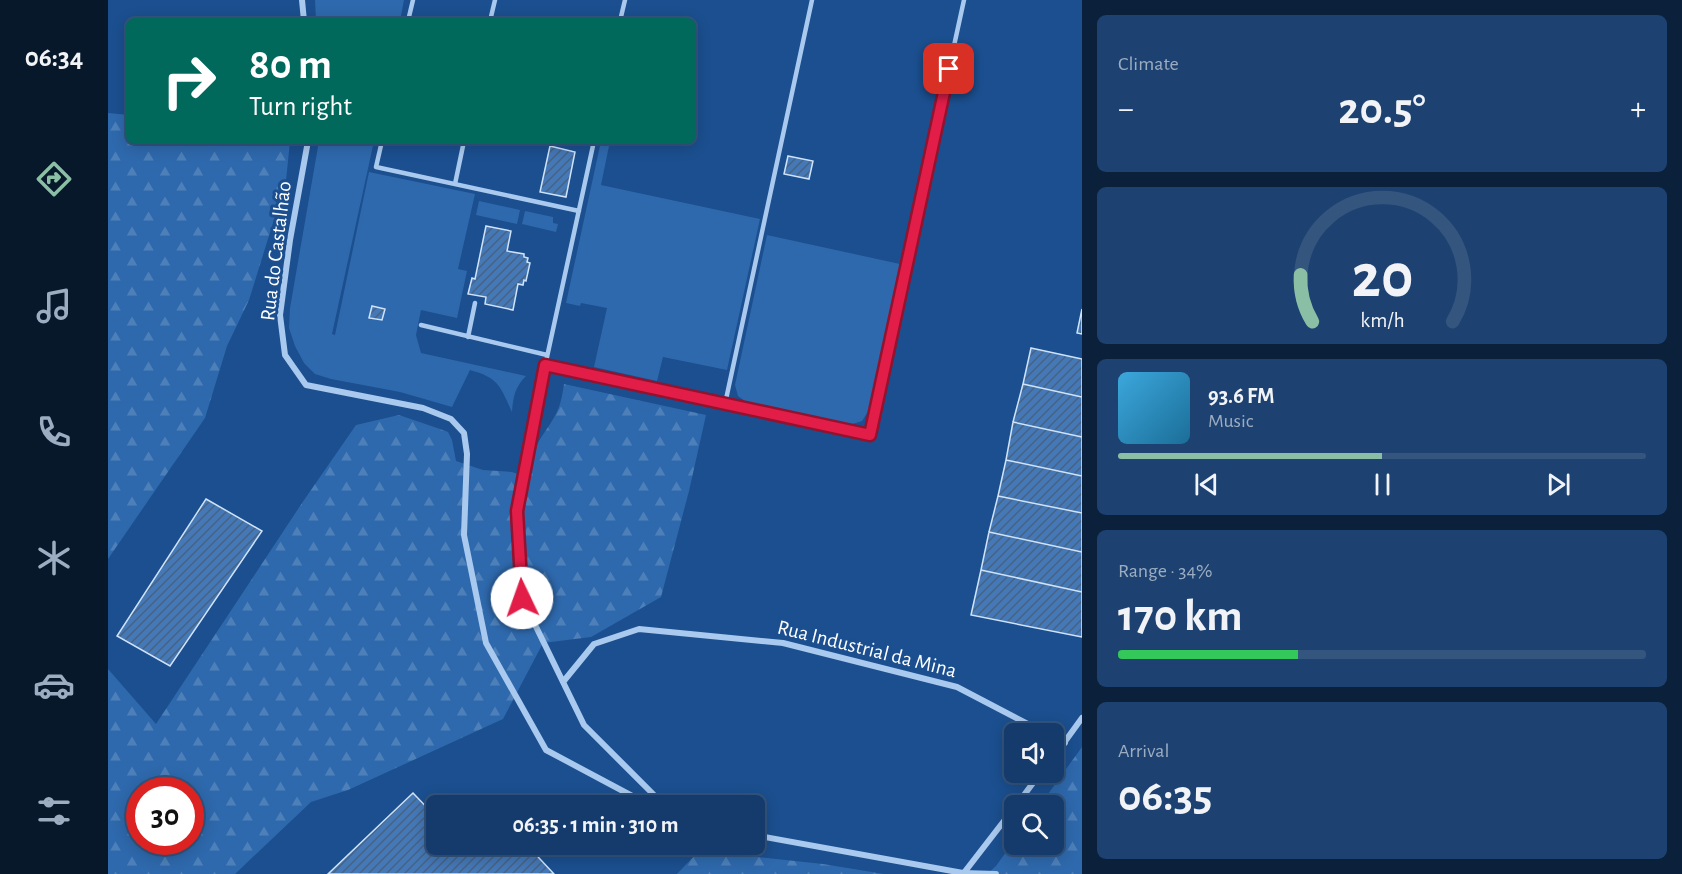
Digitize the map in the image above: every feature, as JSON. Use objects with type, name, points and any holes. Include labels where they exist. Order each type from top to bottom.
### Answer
[{"type":"street","points":[[302,0],[304,18]]},
{"type":"street","name":"Rua do Castalhão","points":[[307,144],[290,240],[280,315],[285,355],[306,385],[423,408],[451,419],[464,433],[467,454],[464,535],[486,643],[546,750],[630,795]]},
{"type":"street","points":[[542,380],[517,511],[522,598],[584,725],[654,795]]},
{"type":"street","name":"Rua Industrial da Mina","points":[[563,682],[594,644],[639,629],[783,642],[957,687],[1026,723]]},
{"type":"street","points":[[1065,743],[1082,718]]},
{"type":"street","points":[[963,874],[1004,821]]},
{"type":"street","points":[[765,837],[963,874],[996,874]]},
{"type":"lane","points":[[409,18],[413,0]]},
{"type":"lane","points":[[491,18],[495,0]]},
{"type":"lane","points":[[621,18],[625,0]]},
{"type":"lane","points":[[726,404],[812,0]]},
{"type":"lane","points":[[545,365],[870,435],[964,0]]},
{"type":"lane","points":[[381,144],[376,167],[579,211]]},
{"type":"lane","points":[[455,184],[463,144]]},
{"type":"lane","points":[[542,380],[593,144]]},
{"type":"lane","points":[[468,336],[475,303]]},
{"type":"lane","points":[[421,325],[547,355]]},
{"type":"green space","points":[[315,0],[404,0],[401,18],[316,18]]},
{"type":"green space","points":[[108,113],[126,115],[126,144],[290,144],[286,181],[249,300],[227,346],[205,418],[108,559]]},
{"type":"green space","points":[[318,144],[373,144],[332,334],[335,335],[369,172],[475,194],[458,269],[467,271],[457,318],[421,310],[416,335],[421,353],[526,376],[515,392],[512,412],[493,380],[470,370],[452,407],[400,392],[331,379],[315,374],[304,363],[289,328],[290,308]]},
{"type":"green space","points":[[600,144],[609,144],[601,185],[760,219],[727,370],[663,357],[657,381],[594,367],[607,308],[581,303],[580,306],[566,303]]},
{"type":"green space","points":[[479,201],[520,210],[517,224],[476,215]]},
{"type":"green space","points":[[525,211],[553,217],[553,223],[558,224],[556,232],[522,224]]},
{"type":"green space","points":[[767,235],[900,264],[869,410],[862,421],[849,425],[749,404],[738,396],[735,385]]},
{"type":"green space","points":[[564,384],[706,415],[661,597],[591,637],[543,643],[503,719],[348,790],[311,802],[235,874],[108,874],[108,669],[156,724],[356,425],[399,415],[448,432],[456,461],[483,470],[512,472],[530,478],[537,445],[556,415]]},
{"type":"green space","points":[[1082,747],[1082,874],[987,874],[1004,855],[1064,855],[1064,795],[1047,795],[1056,783],[1064,783],[1064,772]]},
{"type":"green space","points":[[695,855],[737,855],[823,864],[884,874],[677,874]]},
{"type":"building","points":[[550,146],[575,152],[566,197],[540,192]]},
{"type":"building","points":[[788,156],[813,161],[809,179],[784,174]]},
{"type":"building","points":[[486,226],[511,231],[507,251],[524,254],[524,257],[528,258],[527,262],[530,263],[526,281],[524,280],[523,285],[518,284],[513,310],[485,304],[486,297],[468,294],[472,278],[475,279]]},
{"type":"building","points":[[372,306],[385,309],[382,320],[369,318]]},
{"type":"building","points":[[1082,309],[1082,334],[1077,333]]},
{"type":"building","points":[[1031,348],[1082,359],[1082,397],[1023,384]]},
{"type":"building","points":[[1023,384],[1082,397],[1082,437],[1013,422]]},
{"type":"building","points":[[1013,422],[1082,437],[1082,476],[1006,460]]},
{"type":"building","points":[[1006,460],[1082,476],[1082,513],[998,496]]},
{"type":"building","points":[[998,496],[1082,513],[1082,552],[989,532]]},
{"type":"building","points":[[206,499],[262,531],[170,666],[117,636]]},
{"type":"building","points":[[989,532],[1082,552],[1082,592],[981,570]]},
{"type":"building","points":[[981,570],[1082,592],[1082,637],[971,615]]},
{"type":"building","points":[[413,793],[426,807],[426,855],[536,855],[554,874],[328,874]]},
{"type":"route","points":[[522,598],[517,511],[545,365],[870,435],[949,69]]}]
